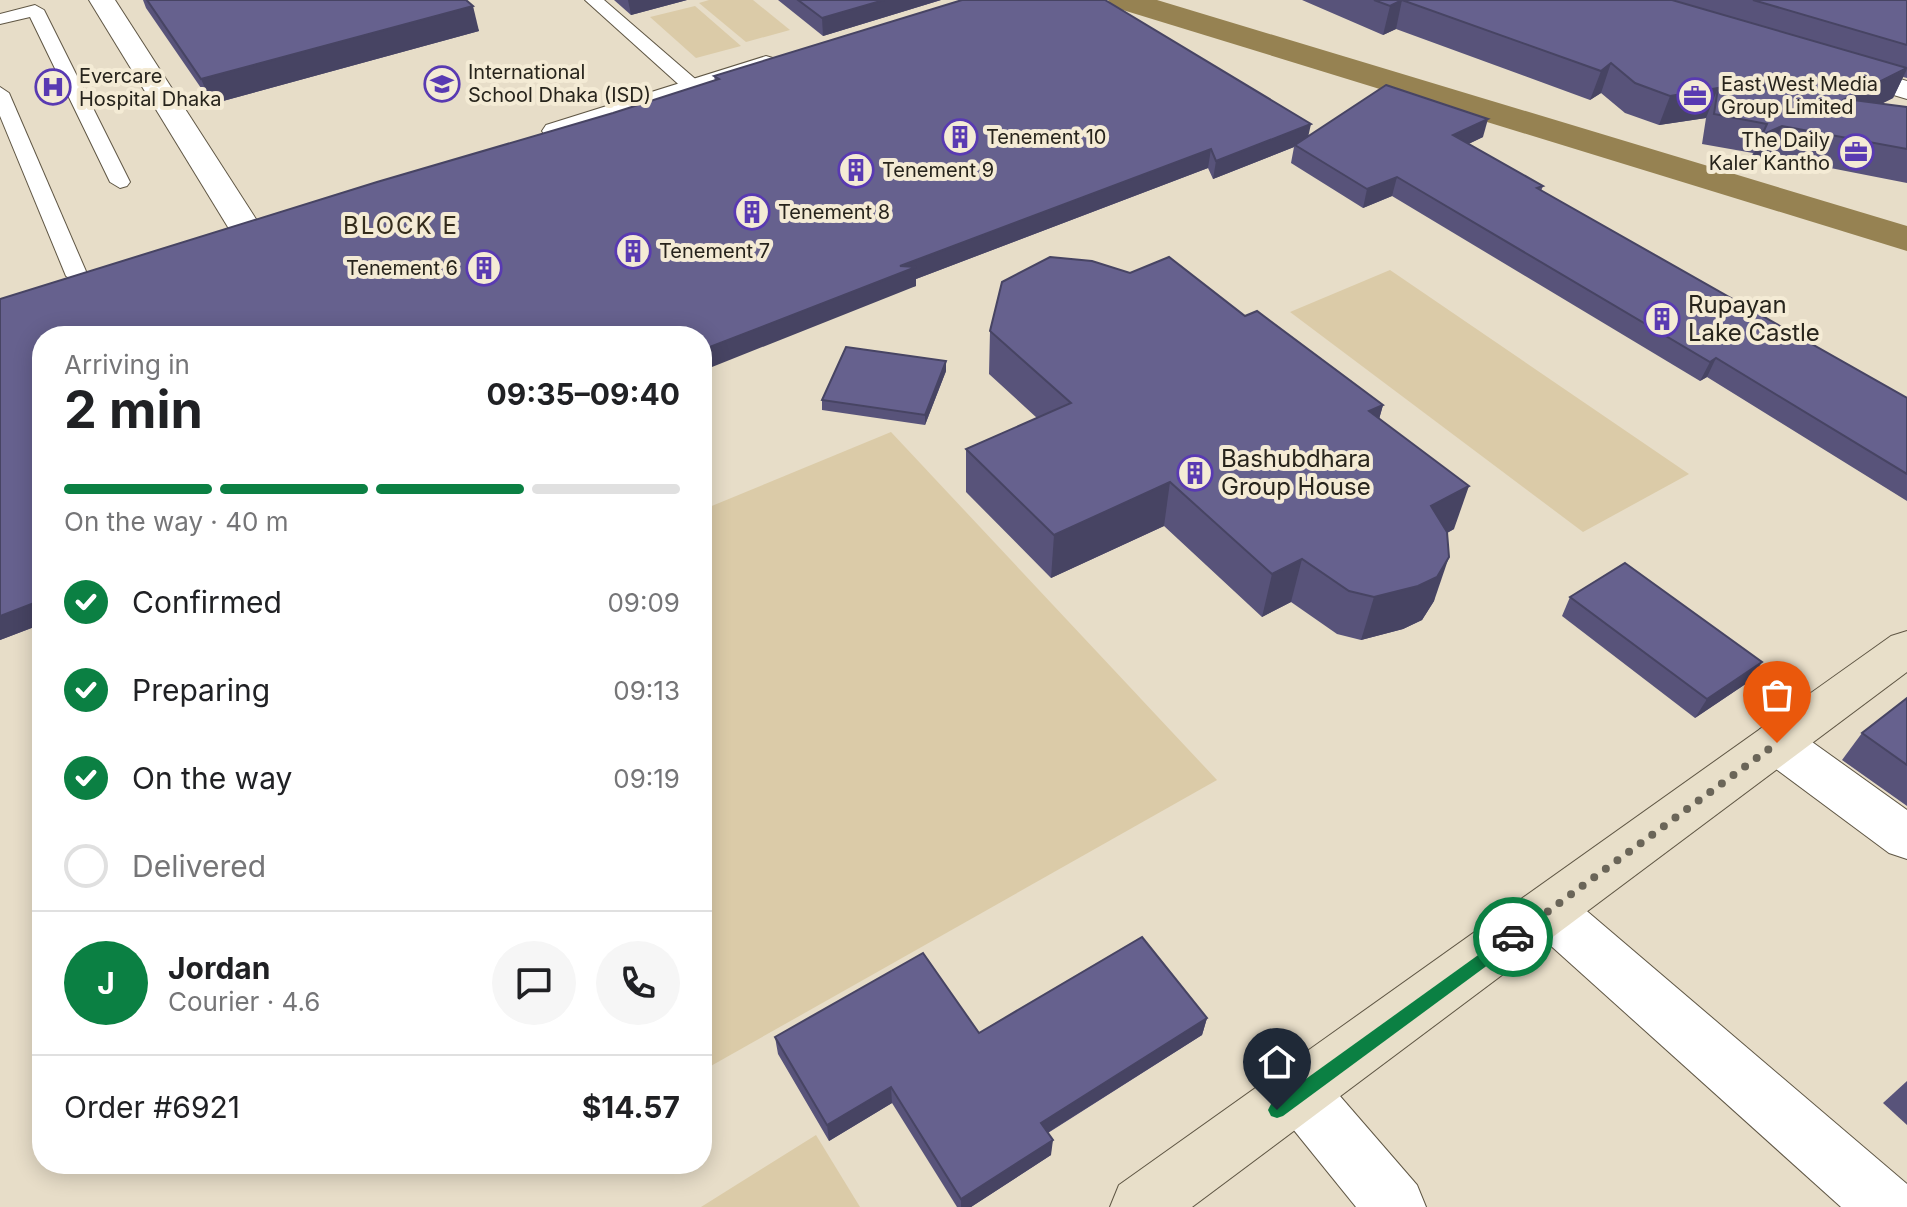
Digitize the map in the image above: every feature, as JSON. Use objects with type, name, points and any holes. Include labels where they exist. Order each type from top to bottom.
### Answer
[{"type":"street","points":[[102,0],[246,230]]},
{"type":"street","points":[[529,140],[798,55]]},
{"type":"street","points":[[1819,64],[1907,90]]},
{"type":"street","points":[[216,239],[276,221]]},
{"type":"street","points":[[64,280],[108,268]]},
{"type":"street","points":[[1141,1207],[1907,648]]},
{"type":"street","points":[[1777,743],[1907,838]]},
{"type":"street","points":[[1549,911],[1887,1207]]},
{"type":"street","points":[[1300,1093],[1395,1207]]},
{"type":"lane","points":[[594,0],[693,87]]},
{"type":"lane","points":[[0,19],[33,5],[120,182]]},
{"type":"lane","points":[[0,93],[64,280]]},
{"type":"shaded area","points":[[709,0],[753,0],[790,30],[746,42],[699,3]]},
{"type":"shaded area","points":[[695,6],[741,46],[696,58],[650,17]]},
{"type":"shaded area","points":[[1390,270],[1689,474],[1583,532],[1290,312]]},
{"type":"shaded area","points":[[891,432],[1217,780],[712,1065],[712,506]]},
{"type":"shaded area","points":[[816,1135],[860,1207],[701,1207]]},
{"type":"building","points":[[147,0],[466,0],[473,6],[201,79]]},
{"type":"building","points":[[798,0],[884,0],[822,18]]},
{"type":"building","points":[[962,0],[1105,0],[1311,124],[1216,161],[1211,149],[900,266],[916,267],[712,346],[712,326],[32,326],[32,604],[0,616],[0,299],[719,79],[714,76]]},
{"type":"building","points":[[1374,0],[1402,0],[1390,6]]},
{"type":"building","points":[[1402,0],[1672,0],[1907,68],[1845,99],[1907,107],[1907,149],[1782,126],[1762,135],[1767,124],[1714,114],[1718,88],[1670,96],[1635,83],[1611,63],[1601,71]],"holes":[[[1784,78],[1779,91],[1738,85]]]},
{"type":"building","points":[[1753,0],[1907,0],[1907,45]]},
{"type":"building","points":[[1386,85],[1488,119],[1453,135],[1543,186],[1537,188],[1907,398],[1907,474],[1716,358],[1710,362],[1397,177],[1367,189],[1295,145]]},
{"type":"building","name":"Bashubdhara Group House","points":[[1050,257],[1092,261],[1130,273],[1169,257],[1245,316],[1257,311],[1383,405],[1369,411],[1469,486],[1431,506],[1447,532],[1449,557],[1437,577],[1418,586],[1374,597],[1349,591],[1302,559],[1272,574],[1170,482],[1054,535],[966,449],[1071,403],[990,331],[1002,282]]},
{"type":"building","points":[[846,347],[946,361],[925,415],[822,400]]},
{"type":"building","points":[[1625,563],[1762,662],[1707,699],[1570,597]]},
{"type":"building","points":[[1907,698],[1907,765],[1862,733]]},
{"type":"building","points":[[1142,937],[1207,1018],[1041,1123],[1053,1140],[961,1199],[891,1087],[827,1125],[775,1037],[923,953],[979,1033]]},
{"type":"waterway","points":[[1124,0],[1907,239]]},
{"type":"way so far","points":[[1513,937],[1777,743]]},
{"type":"place","name":"International School Dhaka (ISD)","points":[[442,84]]},
{"type":"place","name":"Evercare Hospital Dhaka","points":[[53,87]]},
{"type":"place","name":"East West Media Group Limited","points":[[1695,96]]},
{"type":"place","name":"Tenement 10","points":[[960,137]]},
{"type":"place","name":"The Daily Kaler Kantho","points":[[1856,152]]},
{"type":"place","name":"Tenement 9","points":[[856,170]]},
{"type":"place","name":"Tenement 8","points":[[752,212]]},
{"type":"place","name":"Tenement 7","points":[[633,251]]},
{"type":"place","name":"Tenement 6","points":[[484,268]]},
{"type":"place","name":"Rupayan Lake Castle","points":[[1662,319]]},
{"type":"place","name":"Bashubdhara Group House","points":[[1195,473]]},
{"type":"district","name":"BLOCK E","points":[[401,226]]},
{"type":"route","points":[[1277,1110],[1513,937]]}]
